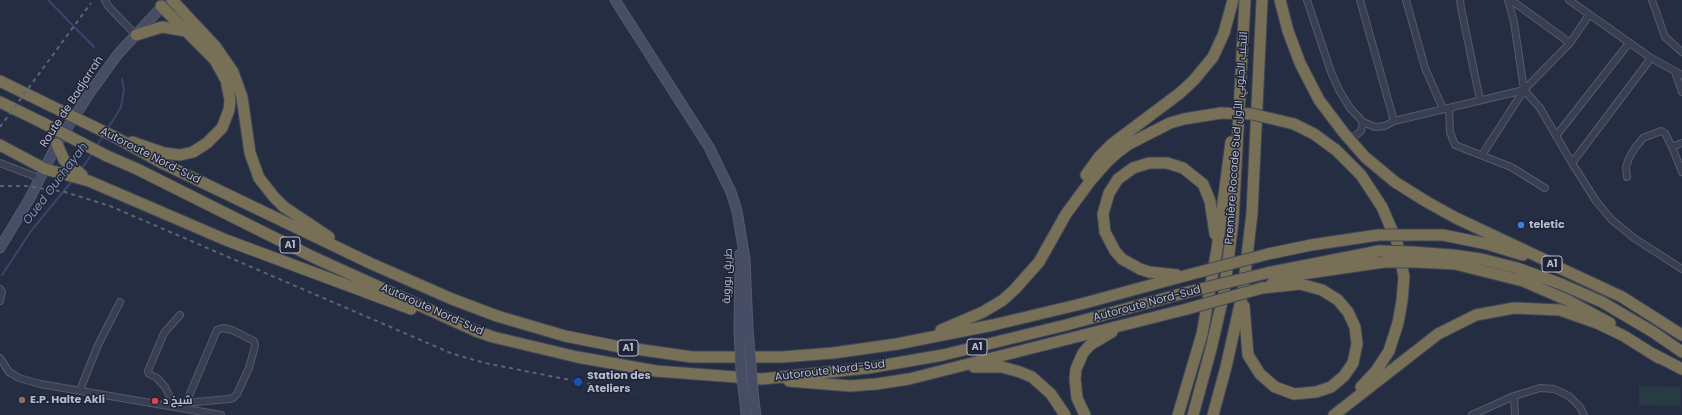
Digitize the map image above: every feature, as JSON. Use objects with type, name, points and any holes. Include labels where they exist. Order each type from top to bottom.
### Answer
[{"type":"highway","points":[[172,0],[215,46],[233,72],[242,97],[250,152],[259,178],[267,189],[292,214],[372,264]]},
{"type":"highway","points":[[898,344],[952,327],[978,315],[1003,300],[1039,262],[1090,169],[1099,157],[1121,136],[1180,93],[1194,80],[1213,57],[1224,33],[1233,0]]},
{"type":"highway","name":"Première Rocade Sud التجنب الجنوبي الأول","points":[[1193,415],[1212,349],[1224,293],[1233,221],[1245,0]]},
{"type":"highway","name":"Première Rocade Sud التجنب الجنوبي الأول","points":[[1213,415],[1226,367],[1243,291],[1252,213],[1262,0]]},
{"type":"highway","points":[[1280,0],[1288,31],[1300,63],[1319,100],[1350,140],[1366,157],[1395,182],[1427,202],[1456,218],[1558,266]]},
{"type":"highway","points":[[115,137],[164,153],[180,155],[187,154],[202,147],[222,128],[229,110],[230,95],[226,80],[215,60],[186,31],[164,3]]},
{"type":"highway","points":[[136,35],[162,27],[186,31]]},
{"type":"highway","points":[[1178,415],[1202,334],[1217,249],[1242,67]]},
{"type":"highway","name":"Autoroute Nord-Sud","points":[[0,81],[115,137],[162,163],[372,264],[452,299],[532,328],[608,344],[661,353],[705,358],[782,357],[833,353],[898,344],[993,325],[1081,304],[1268,254],[1311,245],[1378,235],[1408,234],[1443,235],[1487,244],[1558,266],[1622,297],[1682,335]]},
{"type":"highway","name":"Autoroute Nord-Sud","points":[[0,102],[313,257],[476,331],[494,337],[577,357],[656,371],[762,379],[868,368],[943,355],[1267,273],[1379,251],[1452,255],[1481,259],[1517,268],[1561,284],[1602,302],[1682,352]]},
{"type":"highway","points":[[1066,214],[1098,170],[1129,144],[1170,123],[1184,119],[1221,113],[1252,114],[1294,124],[1314,134],[1336,150],[1361,175],[1382,207],[1397,242],[1404,277],[1398,323],[1388,351],[1376,371],[1336,414]]},
{"type":"highway","points":[[57,144],[61,156],[72,172]]},
{"type":"highway","points":[[0,145],[42,173],[72,172],[260,253],[425,314],[476,331]]},
{"type":"highway","points":[[1188,275],[1158,274],[1140,270],[1122,259],[1115,251],[1105,232],[1104,214],[1109,193],[1118,179],[1139,166],[1158,162],[1183,168],[1203,184],[1210,202],[1217,249]]},
{"type":"highway","points":[[762,379],[822,384],[863,385],[908,379],[946,371],[1022,349],[1187,309],[1262,288],[1288,276],[1384,262],[1455,264],[1523,281],[1604,318],[1659,358]]},
{"type":"highway","points":[[1243,291],[1248,355],[1260,374],[1275,387],[1294,394],[1316,392],[1331,387],[1344,376],[1353,362],[1357,344],[1355,327],[1348,312],[1338,300],[1322,290],[1300,284],[1262,288]]},
{"type":"highway","points":[[1336,414],[1438,334],[1476,315],[1514,308],[1560,310],[1597,323],[1624,336],[1659,358],[1682,370]]},
{"type":"highway","points":[[1085,415],[1077,398],[1075,379],[1076,369],[1083,353],[1090,345],[1112,332],[1158,316]]},
{"type":"highway","points":[[946,371],[997,366],[1020,372],[1043,385],[1065,415]]},
{"type":"highway","points":[[1173,415],[1182,398]]},
{"type":"main road","name":"طريق بوروبة","points":[[615,0],[709,147],[724,176],[737,211],[742,241],[739,266],[746,415]]},
{"type":"main road","name":"Route de Badjarrah","points":[[0,248],[30,198],[57,144],[110,64],[164,3]]},
{"type":"main road","name":"طريق بوروبة","points":[[743,330],[756,415]]},
{"type":"street","points":[[105,0],[108,6],[136,35]]},
{"type":"street","points":[[1307,0],[1331,72],[1339,90],[1350,108],[1363,122],[1375,127],[1385,126],[1394,121],[1524,90]]},
{"type":"street","points":[[1360,0],[1394,121]]},
{"type":"street","points":[[1406,0],[1425,68],[1446,109],[1450,132],[1455,145],[1482,154],[1511,167],[1545,188]]},
{"type":"street","points":[[1460,0],[1460,8],[1480,100]]},
{"type":"street","points":[[1508,0],[1514,22],[1524,90],[1540,108],[1596,202],[1612,220],[1634,238],[1682,269]]},
{"type":"street","points":[[1512,0],[1570,43]]},
{"type":"street","points":[[1569,0],[1651,58],[1682,75]]},
{"type":"street","points":[[1652,0],[1665,37],[1682,52]]},
{"type":"street","points":[[1482,154],[1524,90],[1570,43],[1589,15]]},
{"type":"street","points":[[1556,136],[1629,43]]},
{"type":"street","points":[[1572,163],[1651,58]]},
{"type":"street","points":[[1675,72],[1682,92]]},
{"type":"street","points":[[1350,140],[1360,131],[1363,122]]},
{"type":"street","points":[[1627,177],[1626,167],[1629,158],[1643,138],[1661,131],[1665,133],[1682,172]]},
{"type":"street","points":[[1672,147],[1682,143]]},
{"type":"street","points":[[0,163],[42,173]]},
{"type":"street","points":[[0,289],[2,292],[0,301]]},
{"type":"street","points":[[80,390],[98,345],[120,302]]},
{"type":"street","points":[[174,406],[165,387],[157,378],[149,374],[148,371],[164,333],[180,314]]},
{"type":"street","points":[[174,406],[186,403],[229,399],[237,394],[248,368],[255,346],[254,341],[232,330],[223,328],[217,330],[186,403]]},
{"type":"street","points":[[0,358],[9,372],[19,378],[40,384],[221,415]]},
{"type":"street","points":[[1472,415],[1514,396],[1540,388],[1554,389],[1569,396],[1580,407],[1584,415]]},
{"type":"street","points":[[1514,396],[1515,415]]},
{"type":"shaded area","points":[[1639,386],[1681,387],[1681,406],[1639,405]]},
{"type":"waterway","name":"Oued Ouchayah","points":[[48,0],[94,47]]},
{"type":"waterway","name":"Oued Ouchayah","points":[[107,130],[121,107],[124,90],[122,79]]},
{"type":"waterway","name":"Oued Ouchayah","points":[[96,147],[104,135]]},
{"type":"waterway","name":"Oued Ouchayah","points":[[81,170],[93,152]]},
{"type":"waterway","name":"Oued Ouchayah","points":[[2,275],[31,231],[72,181]]},
{"type":"railway","points":[[0,127],[91,3]]},
{"type":"railway","points":[[0,186],[26,186],[65,192],[110,206],[453,354],[485,363],[635,393]]},
{"type":"place","name":"teletic","points":[[1521,225]]},
{"type":"place","name":"Station des Ateliers","points":[[578,382]]},
{"type":"place","name":"E.P. Halte Akli","points":[[22,400]]},
{"type":"place","name":"شيخ د","points":[[155,401]]}]
